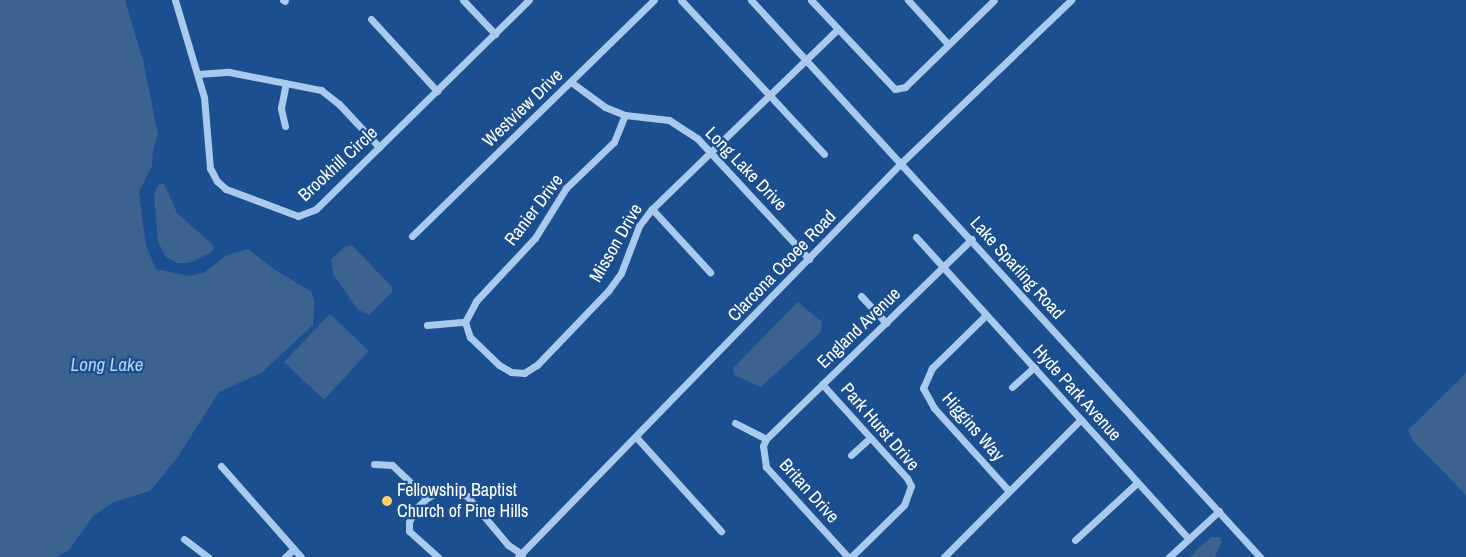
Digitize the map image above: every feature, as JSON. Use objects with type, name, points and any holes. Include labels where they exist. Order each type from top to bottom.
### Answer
[{"type":"street","name":"Brookhill Circle","points":[[175,0],[198,74],[207,113],[210,168],[217,181],[235,193],[289,214],[308,214],[529,0]]},
{"type":"street","points":[[463,0],[495,34]]},
{"type":"street","name":"Westview Drive","points":[[412,236],[654,0]]},
{"type":"street","points":[[681,0],[824,154]]},
{"type":"street","name":"Lake Sparling Road","points":[[751,0],[972,239],[1260,557]]},
{"type":"street","points":[[811,0],[895,89],[905,87],[994,0]]},
{"type":"street","points":[[908,0],[948,44]]},
{"type":"street","name":"Clarcona Ocoee Road","points":[[520,555],[902,164],[1071,0]]},
{"type":"street","points":[[370,19],[436,91]]},
{"type":"street","name":"Misson Drive","points":[[465,322],[470,337],[499,365],[511,372],[524,373],[537,365],[608,291],[620,273],[639,226],[652,209],[769,94],[838,30]]},
{"type":"street","points":[[198,74],[229,72],[321,90],[331,96],[378,147]]},
{"type":"street","name":"Long Lake Drive","points":[[571,82],[587,96],[625,115],[669,120],[710,151],[809,259]]},
{"type":"street","points":[[285,126],[281,108],[286,83]]},
{"type":"street","name":"Ranier Drive","points":[[465,322],[468,311],[476,301],[543,227],[555,201],[614,142],[625,115]]},
{"type":"street","points":[[652,209],[710,272]]},
{"type":"street","name":"Hyde Park Avenue","points":[[916,237],[1189,539]]},
{"type":"street","name":"England Avenue","points":[[766,439],[972,239]]},
{"type":"street","points":[[861,296],[886,323]]},
{"type":"street","name":"Higgins Way","points":[[986,315],[932,368],[923,388],[934,408],[1008,490]]},
{"type":"street","points":[[427,325],[465,322]]},
{"type":"street","points":[[1012,387],[1034,368]]},
{"type":"street","name":"Park Hurst Drive","points":[[822,384],[907,478],[910,495],[904,505],[850,557]]},
{"type":"street","points":[[944,557],[1008,490],[1081,419]]},
{"type":"street","points":[[735,423],[766,439]]},
{"type":"street","points":[[636,437],[721,531]]},
{"type":"street","points":[[851,456],[870,438]]},
{"type":"street","name":"Britan Drive","points":[[766,439],[762,455],[766,466],[850,557]]},
{"type":"street","points":[[374,464],[392,465],[427,498]]},
{"type":"street","points":[[221,466],[301,557]]},
{"type":"street","points":[[1075,540],[1137,483]]},
{"type":"street","points":[[438,557],[409,531],[409,522],[415,509],[427,498],[443,489],[467,496],[508,545],[520,555]]},
{"type":"street","points":[[1169,557],[1219,511]]},
{"type":"street","points":[[184,539],[208,557]]},
{"type":"street","points":[[285,557],[294,549]]},
{"type":"water","name":"Long Lake","points":[[0,0],[125,0],[143,60],[158,135],[153,149],[152,166],[139,192],[146,246],[156,269],[189,276],[205,272],[227,255],[248,249],[275,270],[312,292],[314,302],[313,325],[261,373],[219,392],[177,458],[150,491],[114,502],[93,516],[69,550],[57,557],[0,557]]},
{"type":"water","points":[[164,183],[177,213],[214,246],[212,252],[189,263],[177,263],[166,257],[158,242],[154,196],[158,185]]},
{"type":"water","points":[[346,246],[353,246],[392,287],[392,292],[369,315],[357,309],[333,274],[331,259]]},
{"type":"water","points":[[798,302],[822,322],[821,332],[761,387],[734,375],[733,368]]},
{"type":"water","points":[[330,314],[369,351],[324,400],[284,362]]},
{"type":"water","points":[[1466,373],[1466,495],[1413,441],[1408,430]]},
{"type":"water","points":[[1211,537],[1220,537],[1222,541],[1215,557],[1189,557]]},
{"type":"place","name":"Fellowship Baptist Church of Pine Hills","points":[[387,501]]}]
